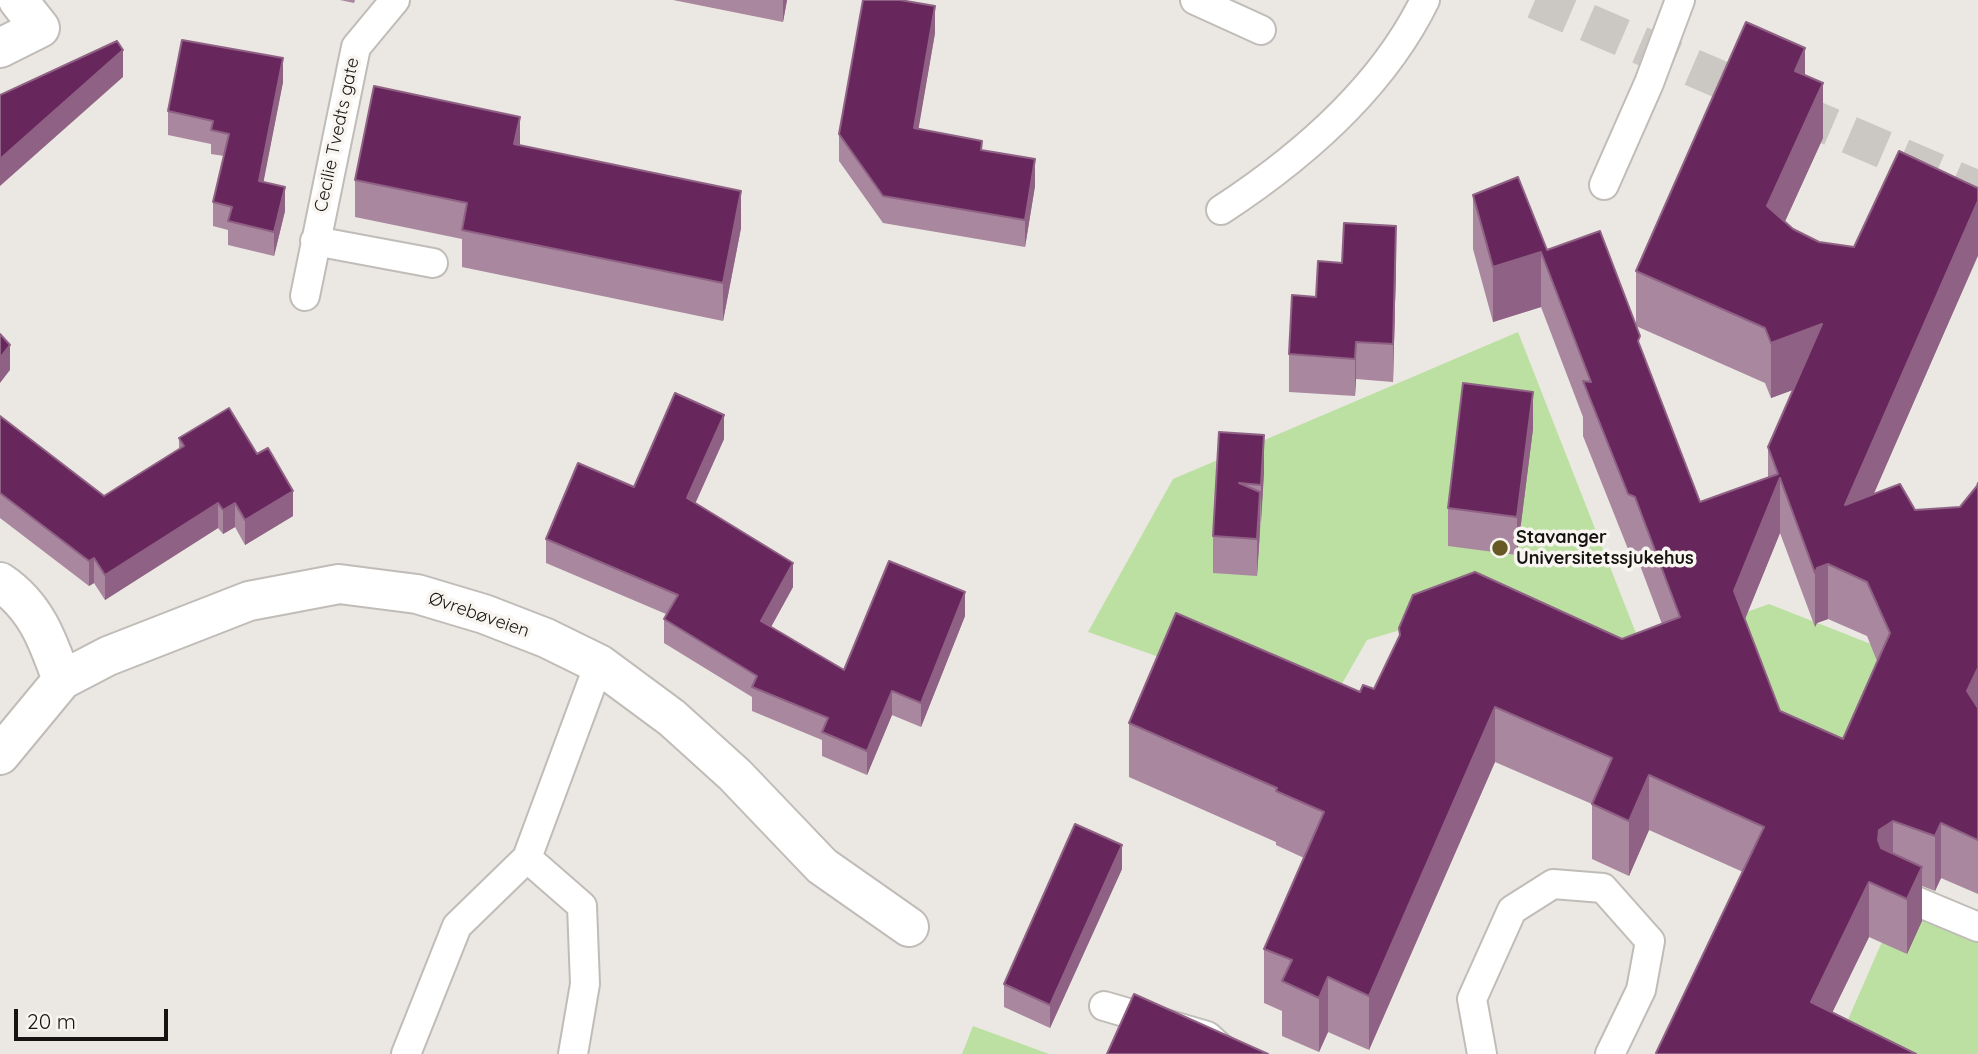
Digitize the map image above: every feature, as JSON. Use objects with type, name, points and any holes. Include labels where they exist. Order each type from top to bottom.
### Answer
[{"type":"street","points":[[0,48],[29,14]]},
{"type":"street","points":[[0,582],[19,595],[45,632],[61,680]]},
{"type":"street","name":"Øvrebøveien","points":[[0,755],[61,680],[108,656],[248,601],[339,584],[417,594],[484,614],[546,638],[599,664],[672,718],[735,775],[822,866],[909,927]]},
{"type":"lane","name":"Cecilie Tvedts gate","points":[[304,296],[356,47],[395,0]]},
{"type":"lane","points":[[1195,0],[1261,30]]},
{"type":"lane","points":[[1221,210],[1275,175],[1348,108],[1413,26],[1425,0]]},
{"type":"lane","points":[[1604,185],[1649,83],[1680,0]]},
{"type":"lane","points":[[315,241],[433,263]]},
{"type":"lane","points":[[406,1054],[457,926],[527,858],[599,664]]},
{"type":"lane","points":[[527,858],[582,906],[585,984],[573,1054]]},
{"type":"lane","points":[[1482,1054],[1472,999],[1512,910],[1553,884],[1603,888],[1650,941],[1641,990],[1611,1054]]},
{"type":"lane","points":[[1894,892],[1978,926]]},
{"type":"lane","points":[[1104,1006],[1206,1036],[1227,1054]]},
{"type":"green space","points":[[1518,332],[1648,664],[1453,614],[1367,640],[1324,715],[1088,632],[1173,479]]},
{"type":"green space","points":[[1769,604],[1881,648],[1835,781],[1780,748],[1733,617]]},
{"type":"green space","points":[[1902,896],[1978,932],[1978,1054],[1833,1054]]},
{"type":"green space","points":[[973,1026],[1049,1054],[962,1054]]},
{"type":"building","points":[[863,0],[900,0],[935,6],[914,128],[982,141],[981,150],[1035,159],[1025,220],[883,196],[839,134]]},
{"type":"building","points":[[1746,22],[1805,48],[1795,71],[1823,83],[1767,206],[1793,229],[1819,242],[1854,247],[1899,151],[1978,188],[1978,201],[1845,505],[1900,484],[1915,510],[1960,507],[1978,483],[1978,668],[1967,691],[1978,708],[1978,840],[1941,823],[1935,836],[1893,821],[1879,830],[1881,848],[1922,867],[1907,899],[1869,882],[1811,1002],[1916,1054],[1657,1054],[1764,827],[1649,775],[1629,821],[1592,804],[1612,758],[1495,707],[1369,996],[1328,977],[1319,998],[1282,981],[1292,960],[1264,949],[1324,812],[1276,791],[1277,788],[1129,723],[1176,613],[1360,692],[1363,685],[1374,689],[1400,635],[1399,628],[1413,595],[1475,572],[1622,639],[1680,617],[1635,497],[1628,494],[1583,381],[1591,382],[1541,252],[1493,267],[1473,195],[1518,177],[1547,250],[1600,231],[1640,336],[1638,341],[1700,502],[1778,474],[1768,447],[1822,324],[1771,343],[1765,328],[1636,271]],"holes":[[[1780,478],[1815,573],[1817,568],[1828,564],[1867,582],[1890,633],[1843,739],[1780,711],[1734,591]]]},
{"type":"building","points":[[182,40],[283,58],[259,181],[285,187],[274,232],[228,221],[232,207],[213,202],[229,134],[211,130],[213,121],[168,111]]},
{"type":"building","points":[[117,41],[123,50],[0,159],[0,95]]},
{"type":"building","points":[[374,86],[520,117],[514,144],[741,191],[723,283],[462,230],[467,203],[355,180]]},
{"type":"building","points":[[1344,223],[1396,226],[1393,344],[1356,342],[1355,359],[1289,354],[1292,295],[1316,297],[1318,261],[1342,263]]},
{"type":"building","points":[[0,334],[10,345],[0,358]]},
{"type":"building","points":[[1463,383],[1533,392],[1517,517],[1448,508]]},
{"type":"building","points":[[675,393],[724,415],[687,498],[793,563],[761,621],[844,670],[889,561],[965,592],[921,703],[892,691],[867,751],[822,732],[828,718],[752,687],[757,676],[664,619],[678,595],[546,539],[578,463],[634,487]]},
{"type":"building","points":[[229,408],[257,454],[268,448],[293,491],[245,520],[235,503],[223,510],[218,503],[105,575],[94,558],[89,561],[0,493],[0,416],[104,496],[184,446],[179,438]]},
{"type":"building","points":[[1219,432],[1264,435],[1261,485],[1239,483],[1260,492],[1257,539],[1213,536]]},
{"type":"building","points":[[1075,824],[1122,845],[1050,1005],[1004,984]]},
{"type":"building","points":[[1134,994],[1268,1054],[1107,1054]]},
{"type":"tunnel","points":[[1535,0],[1978,190]]},
{"type":"place","name":"Stavanger Universitetssjukehus","points":[[1500,548]]}]
